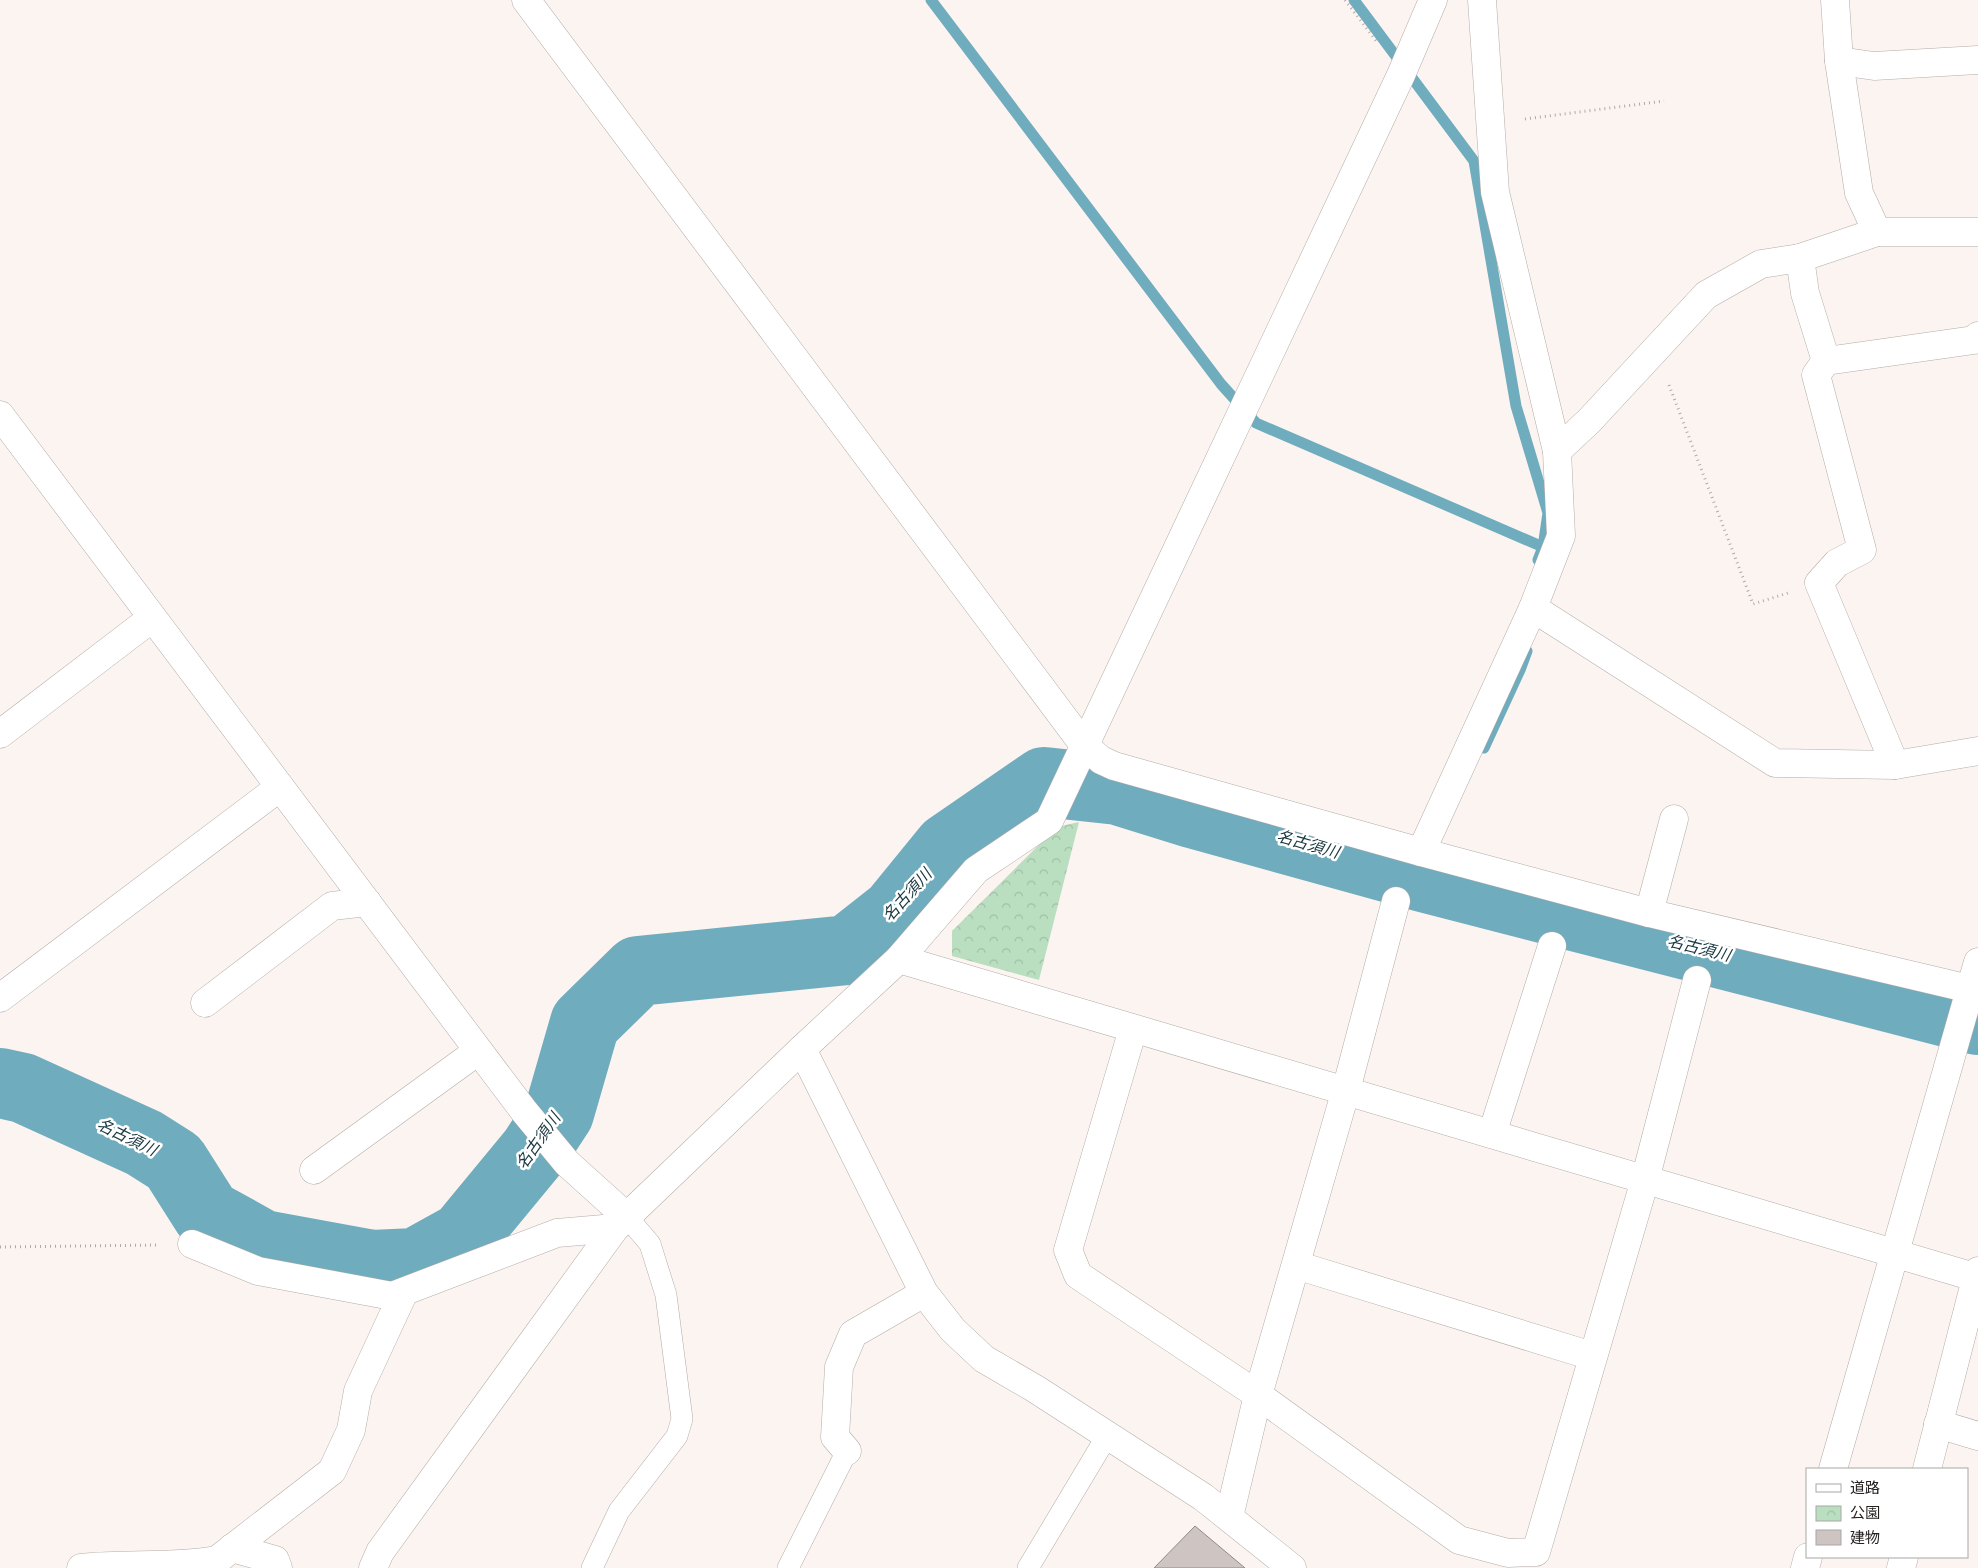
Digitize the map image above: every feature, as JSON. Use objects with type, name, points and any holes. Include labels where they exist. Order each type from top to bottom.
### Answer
[{"type":"street","points":[[526,0],[1083,748],[1114,766],[1421,852],[1649,913],[1970,990]]},
{"type":"street","points":[[373,1568],[380,1552],[622,1223],[802,1049],[899,959],[976,870],[1049,821],[1406,64],[1433,0]]},
{"type":"street","points":[[1421,852],[1529,617],[1561,536],[1557,451],[1495,192],[1482,0]]},
{"type":"street","points":[[1835,0],[1839,61],[1859,193],[1877,232]]},
{"type":"street","points":[[1839,61],[1874,66],[1978,60]]},
{"type":"street","points":[[1557,451],[1589,421],[1706,295],[1761,264],[1800,258],[1877,232],[1978,232]]},
{"type":"street","points":[[1800,258],[1805,293],[1826,361]]},
{"type":"street","points":[[1895,765],[1819,584],[1837,563],[1862,550],[1816,375],[1826,361],[1974,340],[1978,336]]},
{"type":"street","points":[[0,416],[524,1111],[567,1163],[622,1223]]},
{"type":"street","points":[[1529,617],[1775,762],[1895,765],[1978,750]]},
{"type":"street","points":[[0,734],[152,618]]},
{"type":"street","points":[[0,998],[280,787]]},
{"type":"street","points":[[1649,913],[1674,820]]},
{"type":"street","points":[[1229,1517],[1258,1396],[1346,1090],[1396,901]]},
{"type":"street","points":[[205,1003],[332,906],[366,902]]},
{"type":"street","points":[[1492,1134],[1552,946]]},
{"type":"street","points":[[899,959],[1645,1180],[1977,1276],[1927,1468]]},
{"type":"street","points":[[1833,1468],[1953,1043],[1978,962]]},
{"type":"street","points":[[1133,1029],[1068,1250],[1078,1275],[1258,1396],[1459,1540],[1508,1553],[1536,1552],[1645,1180],[1696,980]]},
{"type":"street","points":[[802,1049],[924,1293],[954,1330],[984,1359],[1034,1388],[1203,1497],[1292,1568]]},
{"type":"street","points":[[314,1170],[478,1051]]},
{"type":"street","points":[[192,1244],[258,1271],[392,1296],[557,1233],[622,1223]]},
{"type":"street","points":[[1296,1265],[1592,1356]]},
{"type":"street","points":[[81,1568],[105,1565],[199,1564],[216,1560],[332,1471],[351,1430],[358,1391],[404,1292]]},
{"type":"street","points":[[847,1451],[836,1437],[838,1367],[853,1334],[924,1293]]},
{"type":"street","points":[[1938,1424],[1978,1436]]},
{"type":"street","points":[[232,1548],[276,1560],[278,1568]]},
{"type":"lane","points":[[592,1568],[619,1512],[677,1436],[682,1418],[666,1295],[650,1244],[622,1223]]},
{"type":"lane","points":[[1028,1568],[1107,1436]]},
{"type":"lane","points":[[788,1568],[847,1451]]},
{"type":"path","points":[[1345,0],[1406,64]]},
{"type":"path","points":[[1490,124],[1664,101]]},
{"type":"path","points":[[1655,350],[1753,604],[1819,584]]},
{"type":"path","points":[[0,1247],[192,1244]]},
{"type":"green space","points":[[1079,822],[1039,980],[952,956],[952,931],[1057,827]]},
{"type":"building","points":[[1195,1526],[1245,1568],[1154,1568]]},
{"type":"waterway","points":[[931,0],[1221,384],[1256,423],[1543,547],[1538,560]]},
{"type":"waterway","points":[[1354,0],[1474,161],[1516,406],[1548,513],[1543,547]]},
{"type":"waterway","points":[[1484,748],[1527,651]]},
{"type":"waterway","name":"名古須川","points":[[0,1083],[23,1088],[144,1143],[174,1162],[207,1214],[263,1245],[372,1265],[416,1263],[463,1237],[534,1151],[559,1113],[585,1023],[638,971],[848,950],[895,913],[948,848],[1044,782],[1118,790],[1192,813],[1423,877],[1978,1020]]}]
